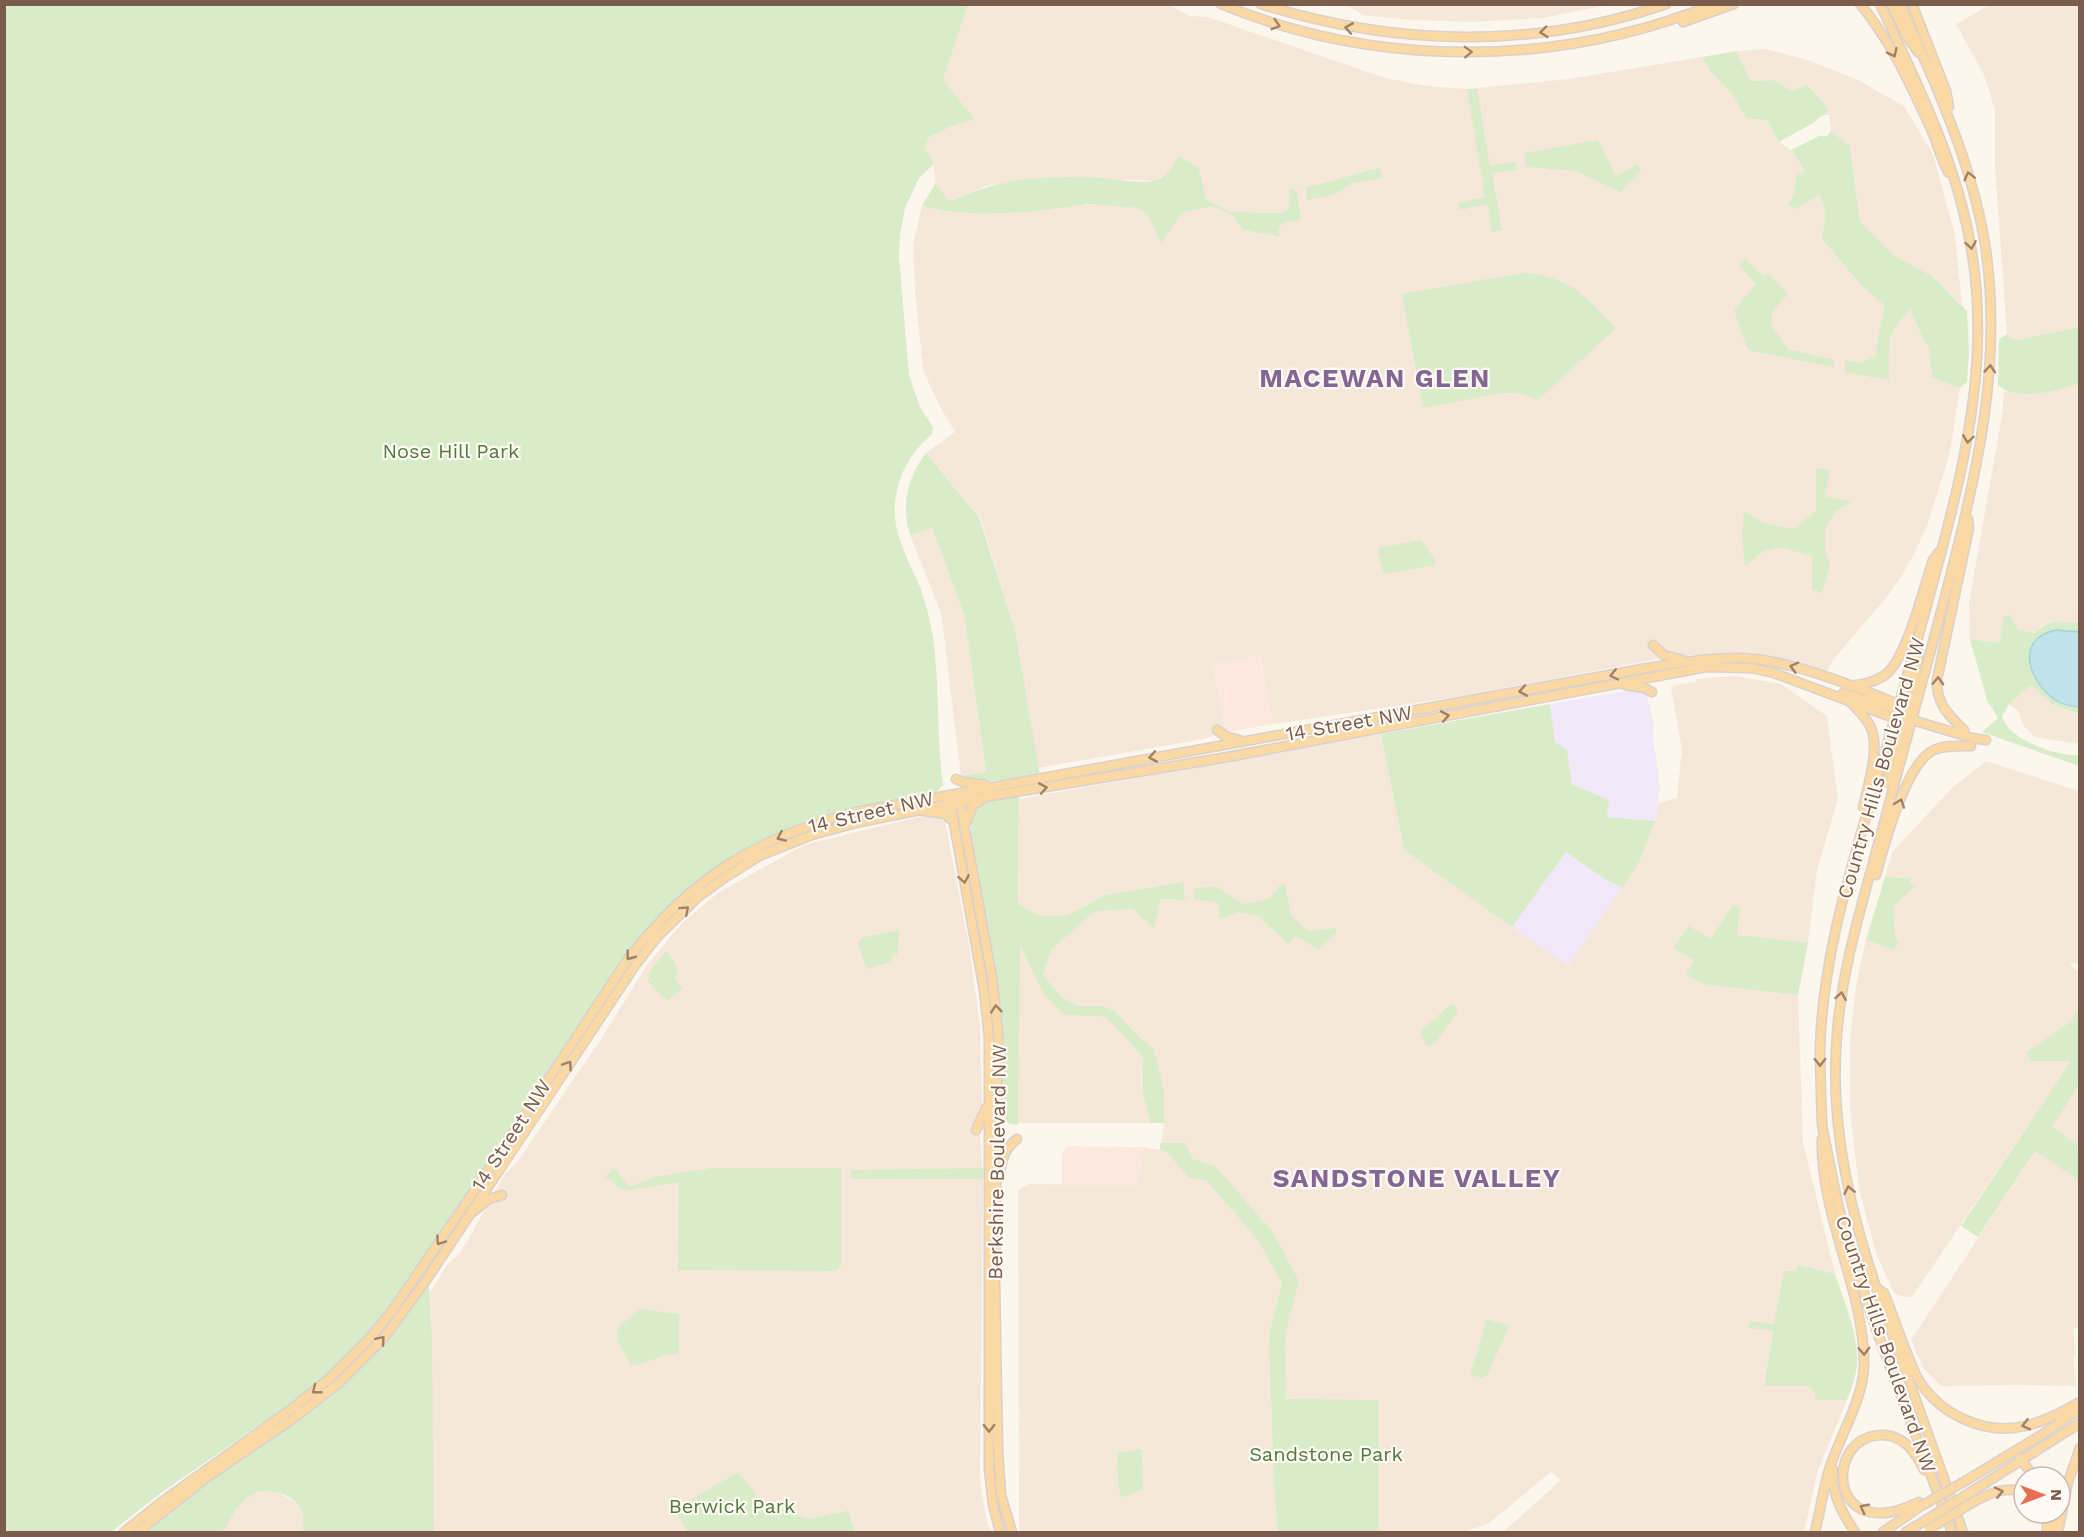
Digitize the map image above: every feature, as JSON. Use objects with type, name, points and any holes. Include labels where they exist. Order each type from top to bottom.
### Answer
[{"type":"main road","points":[[1221,4],[1296,31],[1351,42],[1426,52],[1466,52],[1555,46],[1635,31],[1714,4]]},
{"type":"main road","points":[[1261,4],[1300,17],[1344,27],[1383,33],[1428,36],[1514,35],[1563,29],[1601,22],[1666,4]]},
{"type":"main road","points":[[1601,22],[1612,15],[1648,4]]},
{"type":"main road","points":[[1635,31],[1644,32],[1675,24],[1734,4]]},
{"type":"main road","points":[[1860,4],[1888,41],[1931,130],[1945,166],[1958,188]]},
{"type":"main road","name":"Country Hills Boulevard NW","points":[[1880,4],[1941,137],[1958,188],[1972,254],[1977,298],[1978,344],[1967,450],[1923,620],[1905,715]]},
{"type":"main road","points":[[1890,4],[1926,64]]},
{"type":"main road","name":"Country Hills Boulevard NW","points":[[1900,4],[1951,122],[1966,166],[1981,225],[1991,302],[1988,397],[1968,510],[1905,715],[1853,860],[1831,947],[1820,1053],[1822,1130],[1841,1215],[1864,1291],[1952,1533]]},
{"type":"main road","points":[[1911,4],[1946,91],[1951,122]]},
{"type":"main road","points":[[1964,730],[1946,713],[1936,688],[1969,528],[1968,510]]},
{"type":"main road","points":[[1849,686],[1871,682],[1891,669],[1901,652],[1934,560],[1943,546]]},
{"type":"main road","points":[[1653,645],[1664,655],[1689,662]]},
{"type":"main road","name":"14 Street NW","points":[[959,798],[992,787],[1689,662],[1744,658],[1798,668],[1849,686],[1905,715]]},
{"type":"main road","name":"14 Street NW","points":[[124,1533],[164,1501],[290,1410],[330,1378],[370,1338],[392,1311],[628,959],[649,932],[684,897],[719,869],[755,848],[799,829],[856,812],[949,799],[985,797],[1222,758],[1706,668],[1751,669],[1774,674],[1849,701],[1905,715]]},
{"type":"main road","points":[[1774,674],[1808,681],[1972,738],[1986,740]]},
{"type":"main road","points":[[1619,684],[1644,688],[1652,692]]},
{"type":"main road","points":[[1849,701],[1871,727],[1874,747],[1865,801],[1853,848],[1853,860]]},
{"type":"main road","points":[[1848,958],[1853,923],[1905,715]]},
{"type":"main road","points":[[1217,730],[1230,738],[1246,741]]},
{"type":"main road","points":[[1848,958],[1908,780],[1920,761],[1935,749],[1971,746]]},
{"type":"main road","points":[[956,779],[992,787]]},
{"type":"main road","points":[[965,826],[973,804],[985,797]]},
{"type":"main road","name":"Berkshire Boulevard NW","points":[[959,798],[987,946],[997,1022],[995,1281],[998,1451],[1001,1494],[1012,1533]]},
{"type":"main road","name":"14 Street NW","points":[[138,1533],[206,1478],[294,1418],[340,1382],[401,1317],[636,964],[657,937],[698,897],[759,856],[782,846],[836,828],[921,810],[949,799]]},
{"type":"main road","name":"Berkshire Boulevard NW","points":[[949,799],[987,1013],[989,1469],[993,1505],[1000,1533]]},
{"type":"main road","points":[[921,810],[928,813],[945,814],[953,821]]},
{"type":"main road","name":"Country Hills Boulevard NW","points":[[1848,958],[1838,1012],[1835,1104],[1847,1182],[1875,1287],[1963,1533]]},
{"type":"main road","points":[[975,1130],[984,1114],[989,1096]]},
{"type":"main road","points":[[1815,1533],[1829,1471],[1860,1389],[1865,1366],[1861,1320],[1825,1179],[1822,1130]]},
{"type":"main road","points":[[996,1187],[1005,1151],[1017,1138]]},
{"type":"main road","points":[[469,1213],[476,1211],[489,1199],[502,1195]]},
{"type":"main road","points":[[1875,1287],[1884,1293],[1917,1375],[1936,1401],[1947,1410],[1977,1425],[2018,1428],[2034,1424],[2079,1402]]},
{"type":"main road","points":[[1882,1533],[1920,1504],[2009,1455],[2079,1409]]},
{"type":"main road","points":[[1906,1533],[1926,1527],[2079,1423]]},
{"type":"main road","points":[[1920,1504],[1888,1513],[1869,1512],[1856,1504],[1846,1492],[1842,1471],[1852,1447],[1873,1436],[1882,1435],[1900,1439],[1920,1461],[1931,1489],[1941,1502]]},
{"type":"main road","points":[[1929,1436],[1939,1454],[1969,1533]]},
{"type":"main road","points":[[1837,1448],[1833,1471],[1835,1492],[1842,1512],[1855,1533]]},
{"type":"main road","points":[[2058,1533],[2068,1482],[2079,1448]]},
{"type":"main road","points":[[2009,1455],[2017,1456],[2026,1465]]},
{"type":"main road","points":[[1973,1497],[1995,1491],[2012,1490]]},
{"type":"shaded area","points":[[968,5],[1170,5],[1190,16],[1208,17],[1385,78],[1426,86],[1467,89],[1569,79],[1702,57],[1711,72],[1732,94],[1747,119],[1767,120],[1779,142],[1791,150],[1804,171],[1796,175],[1794,193],[1796,209],[1820,193],[1825,212],[1822,241],[1862,286],[1884,305],[1875,356],[1860,363],[1889,380],[1889,350],[1895,325],[1910,308],[1924,341],[1929,347],[1932,378],[1960,388],[1951,446],[1927,526],[1899,580],[1833,660],[1827,671],[1751,652],[1673,656],[1463,696],[1273,724],[1260,655],[1226,732],[1198,740],[1038,768],[1015,630],[980,517],[926,453],[955,432],[938,403],[923,370],[913,244],[922,206],[944,211],[983,214],[1030,212],[1102,204],[1137,208],[1148,215],[1182,213],[1212,206],[1233,216],[1243,230],[1280,235],[1278,228],[1283,223],[1301,220],[1290,188],[1288,208],[1282,213],[1230,212],[1206,199],[1199,168],[1171,171],[1153,181],[1067,177],[1032,179],[985,186],[954,200],[949,200],[935,184],[934,164],[925,147],[928,138],[949,127],[943,81]]},
{"type":"shaded area","points":[[1347,5],[1607,5],[1542,18],[1473,22],[1412,20],[1363,15]]},
{"type":"shaded area","points":[[1989,5],[2079,5],[2079,327],[2018,340],[2010,338],[2007,334],[1995,168],[1995,110],[1984,75],[1956,24]]},
{"type":"shaded area","points":[[1766,49],[1808,60],[1856,79],[1904,106],[1933,154],[1955,235],[1962,305],[1932,276],[1893,255],[1860,222],[1850,146],[1831,131],[1829,114],[1824,103],[1807,85],[1792,91],[1773,80],[1751,81],[1736,51]]},
{"type":"shaded area","points":[[2079,384],[2079,623],[2054,622],[2042,625],[2035,633],[2017,630],[2010,615],[2004,616],[1999,643],[1970,639],[1969,603],[2002,415],[2004,391],[2025,394]]},
{"type":"shaded area","points":[[932,528],[964,614],[986,773],[961,776],[941,613],[910,535]]},
{"type":"shaded area","points":[[1260,655],[1273,724],[1226,732],[1212,664]]},
{"type":"shaded area","points":[[1735,676],[1781,684],[1827,716],[1838,799],[1817,870],[1808,943],[1798,995],[1803,1142],[1835,1274],[1801,1265],[1796,1271],[1790,1271],[1774,1325],[1750,1321],[1749,1327],[1773,1331],[1764,1386],[1807,1386],[1816,1393],[1815,1400],[1847,1400],[1818,1470],[1804,1532],[1503,1532],[1561,1480],[1551,1472],[1488,1524],[1463,1532],[1379,1532],[1379,1400],[1271,1400],[1278,1532],[1021,1532],[1019,1528],[1018,1190],[1029,1184],[1136,1185],[1141,1171],[1143,1147],[1160,1150],[1164,1123],[1164,1090],[1154,1049],[1138,1036],[1117,1013],[1104,1006],[1078,1006],[1062,997],[1043,975],[1052,949],[1095,910],[1133,909],[1160,899],[1184,900],[1185,889],[1183,882],[1106,895],[1066,916],[1040,916],[1018,905],[1019,799],[1381,734],[1404,850],[1568,965],[1640,861],[1655,821],[1658,803],[1677,798],[1682,749],[1671,689],[1674,685],[1696,682],[1696,679]]},
{"type":"shaded area","points":[[2031,685],[2053,705],[2079,714],[2079,744],[2035,737],[2023,725],[2018,711],[2009,704]]},
{"type":"shaded area","points":[[1634,690],[1641,691],[1647,696],[1654,724],[1653,734],[1660,787],[1655,821],[1607,817],[1609,800],[1572,784],[1567,750],[1555,742],[1550,704]]},
{"type":"shaded area","points":[[1986,761],[2079,791],[2079,964],[2070,965],[2079,972],[2079,1008],[2070,1022],[2026,1053],[2033,1061],[2072,1060],[1912,1297],[1903,1297],[1894,1293],[1876,1253],[1859,1189],[1850,1109],[1850,1040],[1856,986],[1866,940],[1893,950],[1898,944],[1895,933],[1894,906],[1912,885],[1910,878],[1885,877],[1893,851],[1952,788]]},
{"type":"shaded area","points":[[930,814],[945,821],[969,945],[980,1026],[982,1101],[979,1122],[983,1179],[980,1482],[991,1532],[434,1532],[430,1293],[447,1265],[461,1252],[505,1174],[518,1161],[601,1039],[647,965],[681,924],[718,893],[804,845]]},
{"type":"shaded area","points":[[1566,852],[1603,878],[1622,888],[1568,965],[1512,927]]},
{"type":"shaded area","points":[[1019,945],[1043,993],[1065,1015],[1105,1017],[1143,1057],[1141,1081],[1150,1123],[1018,1123]]},
{"type":"shaded area","points":[[2079,1085],[2080,1327],[2073,1329],[2076,1386],[1941,1386],[1924,1369],[1911,1340]]},
{"type":"shaded area","points":[[1067,1146],[1143,1147],[1141,1171],[1136,1185],[1062,1185],[1062,1154]]},
{"type":"shaded area","points":[[273,1490],[294,1501],[301,1509],[304,1523],[302,1532],[188,1532],[223,1530],[241,1503],[251,1495]]},
{"type":"green space","name":"Nose Hill Park","points":[[5,5],[968,5],[943,80],[974,119],[949,127],[928,138],[925,147],[934,164],[919,178],[905,208],[899,257],[909,375],[920,407],[933,427],[932,434],[911,457],[902,474],[895,504],[895,515],[899,538],[921,590],[933,637],[943,785],[936,793],[866,806],[798,825],[771,836],[722,863],[679,898],[640,937],[622,959],[409,1280],[362,1341],[333,1370],[284,1408],[161,1493],[111,1532],[5,1532]]},
{"type":"green space","points":[[1736,51],[1751,81],[1773,80],[1792,91],[1807,85],[1824,103],[1829,114],[1821,116],[1779,142],[1767,120],[1747,119],[1732,94],[1711,72],[1702,57]]},
{"type":"green space","points":[[1467,89],[1477,89],[1490,166],[1516,162],[1517,170],[1492,173],[1502,230],[1492,232],[1487,204],[1459,210],[1458,203],[1485,197]]},
{"type":"green space","points":[[1831,131],[1850,146],[1860,222],[1893,255],[1932,276],[1967,311],[1969,351],[1967,382],[1960,388],[1932,378],[1929,347],[1910,309],[1897,325],[1890,341],[1889,380],[1845,372],[1845,360],[1860,363],[1875,356],[1884,305],[1862,286],[1822,240],[1825,213],[1820,194],[1796,209],[1789,205],[1794,193],[1796,175],[1804,170],[1791,150],[1819,136],[1827,136]]},
{"type":"green space","points":[[1598,140],[1616,176],[1638,164],[1641,172],[1620,192],[1576,171],[1527,167],[1524,153]]},
{"type":"green space","points":[[1179,156],[1199,168],[1206,199],[1230,212],[1282,213],[1288,208],[1290,188],[1297,191],[1301,220],[1283,223],[1278,228],[1280,236],[1243,230],[1233,216],[1212,206],[1182,213],[1161,243],[1148,215],[1137,208],[1089,204],[1030,212],[983,214],[944,211],[922,206],[935,184],[949,200],[954,200],[990,186],[1027,179],[1084,177],[1149,182],[1162,177],[1169,171]]},
{"type":"green space","points":[[1380,168],[1382,178],[1353,183],[1333,195],[1307,200],[1306,187]]},
{"type":"green space","points":[[1745,259],[1763,276],[1767,273],[1788,294],[1773,311],[1771,325],[1788,349],[1834,360],[1833,367],[1748,350],[1734,310],[1756,284],[1739,265]]},
{"type":"green space","points":[[1524,273],[1540,275],[1566,284],[1586,298],[1616,328],[1538,400],[1518,393],[1502,393],[1423,408],[1402,294]]},
{"type":"green space","points":[[2079,327],[2079,384],[2037,394],[2016,393],[1998,385],[1999,339],[2007,334],[2010,338],[2018,340]]},
{"type":"green space","points":[[926,453],[979,517],[1015,630],[1040,775],[985,782],[961,776],[986,772],[964,614],[932,528],[910,535],[907,524],[907,492],[914,472]]},
{"type":"green space","points":[[1816,468],[1830,470],[1825,496],[1850,503],[1836,511],[1825,528],[1825,550],[1830,565],[1822,593],[1812,590],[1812,556],[1780,547],[1763,551],[1745,567],[1742,536],[1744,511],[1764,523],[1793,529],[1816,511]]},
{"type":"green space","points":[[1421,540],[1436,561],[1434,565],[1383,574],[1378,548]]},
{"type":"green space","points":[[2010,615],[2018,630],[2035,633],[2050,623],[2079,623],[2079,714],[2053,705],[2031,685],[2009,704],[2002,717],[2007,726],[2024,740],[2047,750],[2079,755],[2079,766],[1982,732],[1998,718],[1987,700],[1970,639],[1999,643],[2004,616]]},
{"type":"green space","points":[[1550,704],[1555,742],[1567,750],[1572,784],[1609,800],[1607,817],[1655,821],[1640,861],[1622,888],[1603,878],[1566,852],[1512,927],[1404,850],[1381,734]]},
{"type":"green space","points":[[1019,795],[1018,904],[1040,916],[1066,916],[1106,895],[1184,882],[1185,900],[1160,899],[1154,928],[1133,909],[1095,911],[1052,949],[1043,975],[1062,997],[1078,1006],[1104,1006],[1117,1013],[1138,1036],[1154,1049],[1164,1090],[1164,1123],[1150,1123],[1143,1092],[1143,1057],[1105,1017],[1065,1015],[1043,993],[1020,946],[1018,1125],[1010,1124],[1005,1120],[1002,1098],[1001,1011],[994,960],[973,850],[971,817],[973,810],[980,803]]},
{"type":"green space","points":[[1885,877],[1911,878],[1910,882],[1914,887],[1894,906],[1895,933],[1898,944],[1893,950],[1866,940]]},
{"type":"green space","points":[[1282,884],[1285,884],[1291,915],[1308,931],[1336,928],[1336,933],[1319,949],[1295,936],[1289,944],[1258,916],[1238,912],[1219,919],[1219,903],[1194,899],[1194,888],[1217,887],[1243,904],[1269,899]]},
{"type":"green space","points":[[1733,905],[1740,908],[1737,935],[1808,943],[1798,995],[1703,984],[1686,974],[1695,961],[1673,948],[1689,926],[1710,939]]},
{"type":"green space","points":[[899,930],[898,954],[890,962],[867,969],[858,944],[861,938]]},
{"type":"green space","points":[[667,951],[678,969],[675,979],[682,988],[667,1001],[648,981],[648,977],[657,961]]},
{"type":"green space","points":[[1451,1004],[1456,1006],[1457,1012],[1436,1042],[1429,1046],[1425,1044],[1421,1031]]},
{"type":"green space","points":[[2079,1008],[2079,1085],[2052,1127],[2079,1146],[2079,1192],[2077,1179],[2035,1151],[1978,1237],[1961,1226],[2071,1061],[2032,1061],[2025,1053],[2070,1022]]},
{"type":"green space","name":"Sandstone Park","points":[[1160,1143],[1185,1143],[1193,1159],[1215,1166],[1272,1231],[1299,1281],[1285,1335],[1286,1399],[1379,1400],[1379,1532],[1278,1532],[1274,1489],[1269,1335],[1282,1283],[1257,1239],[1206,1180],[1189,1178],[1167,1152],[1160,1150]]},
{"type":"green space","points":[[614,1168],[630,1187],[655,1177],[712,1168],[841,1168],[841,1266],[836,1271],[678,1270],[679,1182],[624,1191],[605,1177]]},
{"type":"green space","points":[[983,1168],[983,1179],[851,1179],[851,1170]]},
{"type":"green space","points":[[1800,1265],[1835,1274],[1856,1341],[1856,1374],[1847,1400],[1815,1400],[1814,1391],[1807,1386],[1764,1386],[1773,1331],[1749,1328],[1749,1321],[1774,1324],[1784,1271],[1796,1271]]},
{"type":"green space","points":[[429,1283],[434,1532],[302,1532],[303,1515],[297,1503],[278,1492],[263,1491],[250,1496],[242,1503],[224,1530],[142,1532],[209,1480],[312,1410],[343,1384],[380,1347]]},
{"type":"green space","points":[[639,1309],[679,1314],[679,1354],[665,1355],[638,1365],[631,1365],[618,1342],[617,1329]]},
{"type":"green space","points":[[1487,1319],[1509,1326],[1487,1375],[1482,1378],[1470,1375]]},
{"type":"green space","points":[[1142,1449],[1143,1489],[1126,1497],[1121,1496],[1117,1453]]},
{"type":"green space","name":"Berwick Park","points":[[738,1472],[759,1499],[809,1519],[848,1511],[855,1532],[688,1532],[674,1510]]},
{"type":"water","points":[[2056,630],[2079,632],[2079,707],[2057,701],[2039,684],[2033,673],[2030,652],[2034,642],[2043,635]]},
{"type":"district","name":"MACEWAN GLEN","points":[[1375,378]]},
{"type":"district","name":"SANDSTONE VALLEY","points":[[1417,1178]]}]
